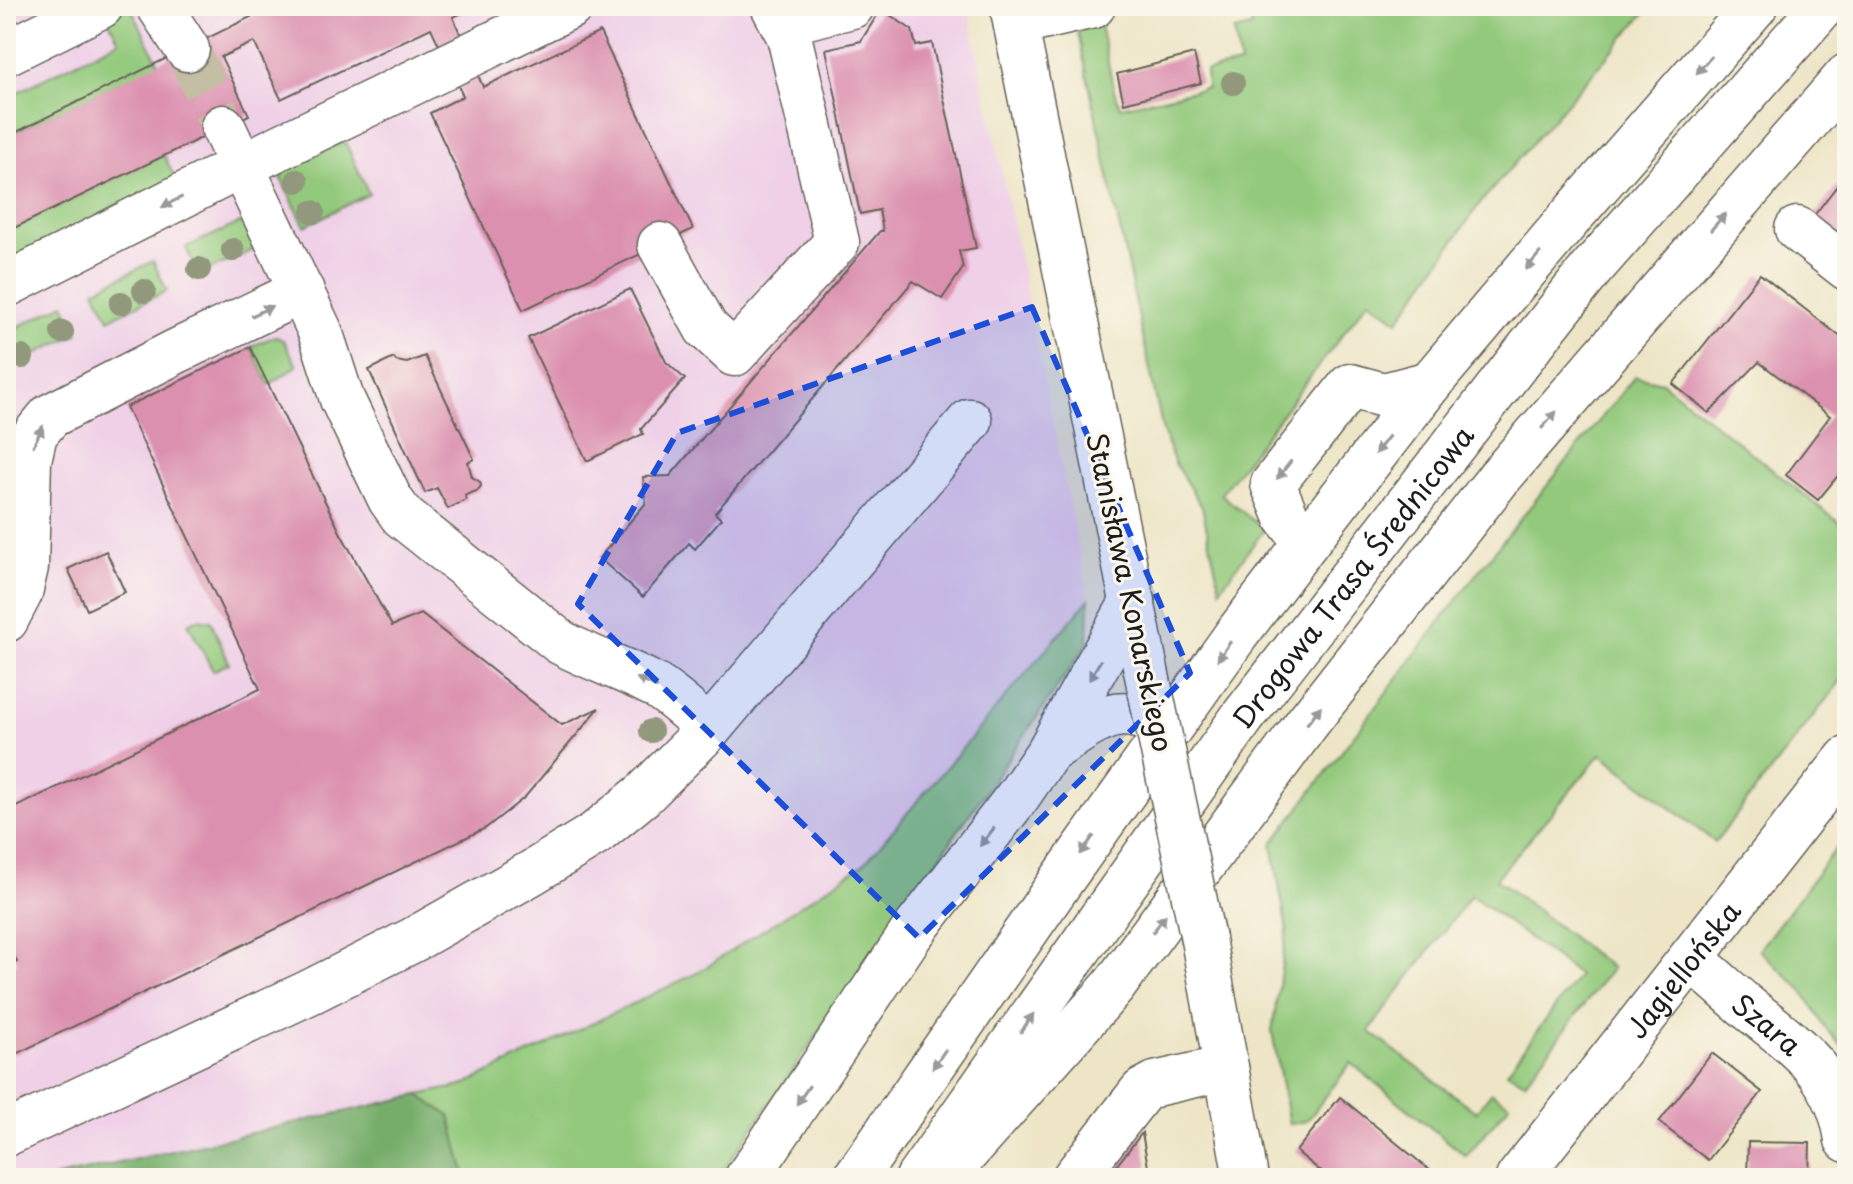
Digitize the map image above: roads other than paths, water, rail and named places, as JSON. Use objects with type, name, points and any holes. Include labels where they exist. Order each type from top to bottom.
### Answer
[{"type":"main road","points":[[6,53],[101,6]]},
{"type":"main road","points":[[6,285],[232,146],[571,6]]},
{"type":"main road","points":[[660,245],[706,328],[734,354],[837,242],[789,36],[778,14],[852,6]]},
{"type":"main road","points":[[1014,15],[1093,6]]},
{"type":"main road","name":"Drogowa Trasa Średnicowa","points":[[855,1178],[1061,881],[1236,635],[1306,543],[1430,383],[1755,6]]},
{"type":"main road","name":"Drogowa Trasa Średnicowa","points":[[918,1178],[1242,718],[1592,268],[1823,6]]},
{"type":"main road","name":"Stanisława Konarskiego","points":[[1014,15],[1203,939],[1246,1178]]},
{"type":"main road","points":[[943,1178],[1113,987],[1307,723],[1498,479],[1847,76]]},
{"type":"main road","points":[[232,146],[320,331],[342,399],[390,499],[402,516],[560,642],[582,655],[653,685],[709,729]]},
{"type":"main road","points":[[1797,229],[1847,268]]},
{"type":"main road","points":[[6,620],[20,593],[26,567],[29,460],[35,434],[50,416],[302,291]]},
{"type":"main road","points":[[1306,543],[1287,518],[1273,484],[1350,386],[1384,395],[1430,383]]},
{"type":"main road","points":[[6,1134],[423,935],[533,872],[607,824],[644,794],[709,729],[970,421]]},
{"type":"main road","points":[[747,1178],[911,934],[1049,751],[1133,601]]},
{"type":"main road","points":[[1049,751],[1104,717],[1127,713],[1144,716],[1154,705]]},
{"type":"main road","name":"Jagiellońska","points":[[1518,1178],[1847,759]]},
{"type":"main road","name":"Szara","points":[[1691,959],[1793,1042],[1828,1080],[1847,1140]]},
{"type":"main road","points":[[1074,1178],[1142,1091],[1155,1084],[1226,1068]]},
{"type":"tunnel","points":[[187,49],[223,127]]}]
